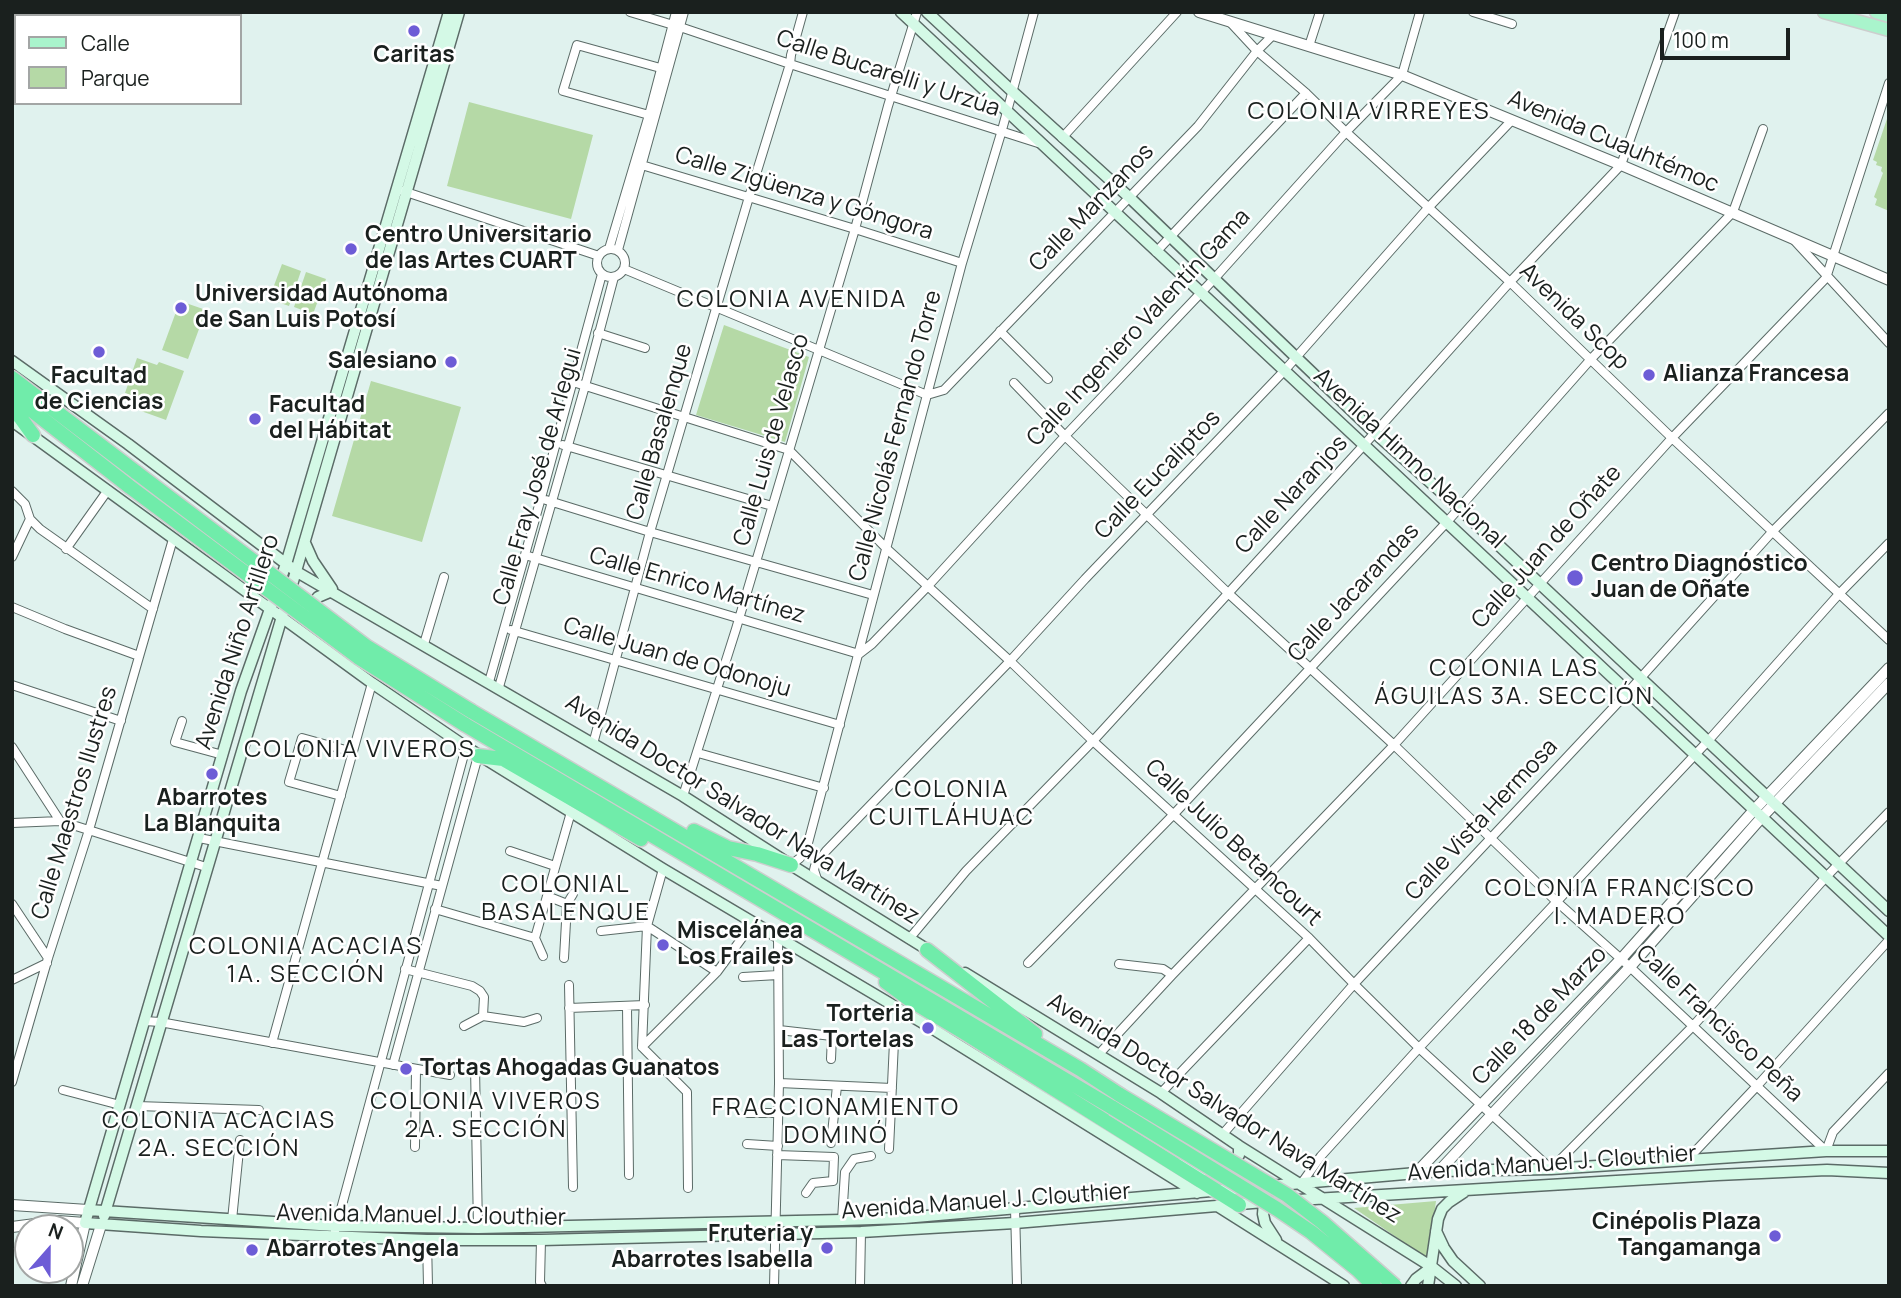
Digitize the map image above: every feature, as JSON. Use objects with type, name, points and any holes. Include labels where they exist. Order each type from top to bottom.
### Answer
[{"type":"highway","name":"Avenida Doctor Salvador Nava Martínez","points":[[12,378],[367,646],[468,717],[707,867],[820,934],[1287,1195],[1395,1286]]},
{"type":"highway","name":"Avenida Doctor Salvador Nava Martínez","points":[[12,395],[130,487],[358,657],[625,801],[1080,1069],[1116,1101],[1311,1232],[1374,1286]]},
{"type":"highway","points":[[12,410],[33,435]]},
{"type":"highway","points":[[478,756],[503,759],[641,839],[707,867]]},
{"type":"highway","points":[[625,801],[728,848],[791,865]]},
{"type":"highway","points":[[820,934],[910,1000],[1239,1205]]},
{"type":"highway","points":[[927,950],[1080,1069]]},
{"type":"main road","name":"Avenida Niño Artillero","points":[[101,1225],[206,867],[297,572],[354,352],[449,12]]},
{"type":"main road","name":"Avenida Niño Artillero","points":[[401,190],[459,12]]},
{"type":"main road","name":"Avenida Himno Nacional","points":[[901,12],[1889,938]]},
{"type":"main road","name":"Avenida Himno Nacional","points":[[928,12],[1129,197],[1375,433],[1459,508],[1889,911]]},
{"type":"main road","points":[[1824,12],[1889,30]]},
{"type":"main road","points":[[1876,12],[1889,16]]},
{"type":"main road","name":"Avenida Niño Artillero","points":[[85,1223],[241,691],[286,564],[354,352]]},
{"type":"main road","name":"Avenida Doctor Salvador Nava Martínez","points":[[12,361],[128,444],[297,572],[683,796],[818,883],[1161,1093],[1239,1146],[1432,1267],[1457,1286]]},
{"type":"main road","points":[[12,421],[372,683],[478,756],[1041,1095],[1344,1286]]},
{"type":"main road","points":[[235,583],[253,566],[255,552],[251,537]]},
{"type":"main road","points":[[265,548],[281,546],[293,539]]},
{"type":"main road","points":[[305,543],[317,569],[334,593],[318,597],[308,611],[304,625],[307,636]]},
{"type":"main road","points":[[933,1030],[965,1032]]},
{"type":"main road","points":[[1030,1074],[1041,1095]]},
{"type":"main road","points":[[1159,1154],[1189,1168],[1222,1169],[1232,1165],[1239,1156],[1239,1146]]},
{"type":"main road","name":"Avenida Manuel J. Clouthier","points":[[85,1223],[335,1231],[904,1218],[1439,1171],[1551,1169],[1826,1151],[1889,1151]]},
{"type":"main road","points":[[1548,1186],[1551,1169]]},
{"type":"main road","name":"Avenida Manuel J. Clouthier","points":[[89,1210],[232,1220],[427,1240],[541,1240],[861,1232],[1015,1223],[1264,1202],[1813,1171],[1889,1173]]},
{"type":"main road","points":[[1269,1185],[1264,1202],[1265,1223],[1280,1244]]},
{"type":"main road","points":[[1428,1286],[1438,1219],[1442,1209],[1466,1191]]},
{"type":"main road","points":[[1436,1231],[1453,1261],[1480,1286]]},
{"type":"main road","points":[[1411,1286],[1432,1267]]},
{"type":"street","name":"Calle Bucarelli y Urzúa","points":[[630,12],[1044,145]]},
{"type":"street","points":[[676,12],[676,26]]},
{"type":"street","points":[[613,250],[676,26],[684,12]]},
{"type":"street","name":"Calle Basalenque","points":[[593,744],[650,532],[790,64],[803,12]]},
{"type":"street","name":"Calle Luis de Velasco","points":[[683,796],[740,618],[917,12]]},
{"type":"street","name":"Calle Nicolás Fernando Torre","points":[[791,865],[800,858],[808,843],[824,788],[962,263],[1034,12]]},
{"type":"street","points":[[1062,138],[1177,12]]},
{"type":"street","name":"Avenida Cuauhtémoc","points":[[1199,12],[1402,75],[1622,165],[1889,280]]},
{"type":"street","points":[[1309,46],[1320,12]]},
{"type":"street","name":"Calle Ingeniero Valentín Gama","points":[[859,654],[928,586],[1214,279],[1346,132],[1402,75],[1420,12]]},
{"type":"street","points":[[1473,12],[1512,24]]},
{"type":"street","name":"Calle Naranjos","points":[[909,939],[966,872],[1093,741],[1510,282],[1622,165],[1675,12]]},
{"type":"street","name":"Avenida Scop","points":[[1231,23],[1257,51],[1510,282],[1672,438],[1889,640]]},
{"type":"street","name":"Calle Manzanos","points":[[928,395],[944,390],[1198,126],[1257,51],[1273,35]]},
{"type":"street","points":[[649,115],[563,91],[577,46],[664,69]]},
{"type":"street","points":[[638,164],[649,115],[664,69]]},
{"type":"street","name":"Calle Juan de Oñate","points":[[1099,1054],[1394,745],[1672,438],[1826,278],[1889,83]]},
{"type":"street","points":[[1156,252],[1306,93]]},
{"type":"street","name":"Calle Eucaliptos","points":[[818,883],[815,866],[826,851],[1284,372],[1428,208],[1512,120]]},
{"type":"street","points":[[1732,212],[1763,129]]},
{"type":"street","name":"Calle Zigüenza y Góngora","points":[[638,164],[962,263]]},
{"type":"street","points":[[401,190],[598,256],[613,250]]},
{"type":"street","name":"Calle Jacarandas","points":[[1028,963],[1174,814],[1446,523],[1591,359],[1732,212]]},
{"type":"street","points":[[1791,238],[1889,343]]},
{"type":"street","points":[[598,256],[597,266],[602,274],[614,277],[622,273],[625,261],[624,257],[613,250]]},
{"type":"street","points":[[624,269],[928,395]]},
{"type":"street","name":"Calle Fray José de Arlegui","points":[[494,685],[504,628],[602,274]]},
{"type":"street","name":"Calle Fray José de Arlegui","points":[[494,685],[515,631],[614,277]]},
{"type":"street","points":[[1000,331],[1048,379]]},
{"type":"street","points":[[598,333],[645,348]]},
{"type":"street","points":[[573,383],[789,450]]},
{"type":"street","name":"Calle Francisco Peña","points":[[1014,383],[1146,516],[1826,1151]]},
{"type":"street","name":"Calle Vista Hermosa","points":[[1222,1135],[1354,984],[1628,692],[1773,531],[1889,413]]},
{"type":"street","points":[[556,443],[772,506]]},
{"type":"street","name":"Calle Julio Betancourt","points":[[789,450],[887,549],[1309,938],[1419,1048],[1551,1169]]},
{"type":"street","points":[[66,549],[108,490]]},
{"type":"street","points":[[12,491],[25,504],[30,519],[40,529],[153,609]]},
{"type":"street","points":[[541,499],[873,595]]},
{"type":"street","points":[[12,557],[30,519]]},
{"type":"street","name":"Calle Maestros Ilustres","points":[[12,1082],[89,830],[173,539]]},
{"type":"street","points":[[1301,1184],[1321,1156],[1419,1048],[1708,741],[1839,594],[1889,543]]},
{"type":"street","name":"Calle Enrico Martínez","points":[[525,555],[859,654]]},
{"type":"street","points":[[424,644],[444,577]]},
{"type":"street","points":[[12,607],[139,656]]},
{"type":"street","name":"Calle Juan de Odonoju","points":[[504,628],[840,725]]},
{"type":"street","name":"Calle 18 de Marzo","points":[[1771,801],[1889,668]]},
{"type":"street","points":[[272,1043],[372,683]]},
{"type":"street","name":"Calle 18 de Marzo","points":[[1416,1173],[1758,814],[1889,683]]},
{"type":"street","points":[[12,685],[121,721]]},
{"type":"street","points":[[182,721],[175,742],[223,755]]},
{"type":"street","points":[[341,796],[289,782],[302,738],[353,752]]},
{"type":"street","points":[[12,747],[60,821]]},
{"type":"street","points":[[335,1231],[466,747]]},
{"type":"street","points":[[698,753],[824,788]]},
{"type":"street","points":[[393,1065],[478,756]]},
{"type":"street","points":[[543,956],[535,938],[571,812]]},
{"type":"street","points":[[1551,1169],[1693,1026],[1826,877],[1889,812]]},
{"type":"street","name":"Calle 18 de Marzo","points":[[1439,1171],[1630,967],[1758,814]]},
{"type":"street","points":[[12,823],[60,821],[206,867]]},
{"type":"street","points":[[199,838],[442,886]]},
{"type":"street","points":[[808,843],[815,851],[826,851]]},
{"type":"street","points":[[510,852],[555,866]]},
{"type":"street","points":[[663,869],[647,926],[642,1047],[687,1092],[688,1188]]},
{"type":"street","points":[[564,958],[567,904],[573,894]]},
{"type":"street","points":[[547,896],[567,904]]},
{"type":"street","points":[[12,904],[47,961],[12,980]]},
{"type":"street","points":[[435,909],[535,938]]},
{"type":"street","points":[[642,1047],[717,972],[753,923]]},
{"type":"street","points":[[601,931],[647,926],[717,972]]},
{"type":"street","points":[[774,1286],[779,1113],[778,938]]},
{"type":"street","points":[[1161,1093],[1309,938]]},
{"type":"street","points":[[1687,1160],[1889,938]]},
{"type":"street","points":[[1119,964],[1163,969],[1172,975]]},
{"type":"street","points":[[405,969],[481,990],[484,997],[483,1016]]},
{"type":"street","points":[[743,977],[779,975]]},
{"type":"street","points":[[569,985],[573,1187]]},
{"type":"street","points":[[569,1008],[645,1005]]},
{"type":"street","points":[[627,1007],[629,1175]]},
{"type":"street","points":[[464,1026],[483,1016],[524,1021],[537,1018]]},
{"type":"street","points":[[145,1021],[450,1076]]},
{"type":"street","points":[[779,1030],[832,1036],[831,1059]]},
{"type":"street","points":[[865,1041],[894,1042],[889,1149]]},
{"type":"street","points":[[475,1067],[478,1228]]},
{"type":"street","points":[[415,1147],[416,1069]]},
{"type":"street","points":[[1826,1151],[1833,1132],[1889,1073]]},
{"type":"street","points":[[779,1083],[892,1088]]},
{"type":"street","points":[[831,1143],[837,1086]]},
{"type":"street","points":[[63,1090],[120,1105]]},
{"type":"street","points":[[137,1106],[259,1110]]},
{"type":"street","points":[[747,1114],[779,1113]]},
{"type":"street","points":[[232,1220],[240,1140]]},
{"type":"street","points":[[747,1144],[778,1151],[834,1157],[833,1181],[813,1183],[806,1193]]},
{"type":"street","points":[[842,1220],[845,1172],[853,1158],[871,1156]]},
{"type":"street","points":[[12,1205],[89,1210]]},
{"type":"street","points":[[1015,1209],[1017,1286]]},
{"type":"street","points":[[12,1227],[58,1221],[85,1223]]},
{"type":"street","name":"Avenida Niño Artillero","points":[[71,1286],[85,1223]]},
{"type":"street","name":"Avenida Niño Artillero","points":[[82,1286],[101,1225]]},
{"type":"street","points":[[860,1286],[861,1232]]},
{"type":"street","points":[[427,1240],[428,1286]]},
{"type":"street","points":[[541,1240],[542,1286]]},
{"type":"green space","points":[[469,102],[593,135],[571,219],[447,186]]},
{"type":"green space","points":[[1889,113],[1889,211],[1875,205],[1877,199],[1874,197],[1883,173],[1882,167],[1876,165],[1877,162],[1873,160]]},
{"type":"green space","points":[[282,264],[301,271],[289,306],[269,299]]},
{"type":"green space","points":[[306,272],[326,279],[313,314],[294,307]]},
{"type":"green space","points":[[180,301],[206,310],[188,359],[162,350]]},
{"type":"green space","points":[[724,325],[809,357],[785,442],[696,415]]},
{"type":"green space","points":[[137,358],[184,371],[166,420],[141,411],[144,400],[125,393]]},
{"type":"green space","points":[[371,381],[461,407],[422,542],[332,516]]},
{"type":"green space","points":[[1436,1201],[1428,1259],[1354,1208]]},
{"type":"place","name":"Caritas","points":[[414,31]]},
{"type":"place","name":"Centro Universitario de las Artes CUART","points":[[351,249]]},
{"type":"place","name":"Universidad Autónoma de San Luis Potosí","points":[[181,308]]},
{"type":"place","name":"Facultad de Ciencias","points":[[99,352]]},
{"type":"place","name":"Salesiano","points":[[451,362]]},
{"type":"place","name":"Alianza Francesa","points":[[1649,375]]},
{"type":"place","name":"Facultad del Hábitat","points":[[255,419]]},
{"type":"place","name":"Centro Diagnóstico Juan de Oñate","points":[[1575,578]]},
{"type":"place","name":"Abarrotes La Blanquita","points":[[212,774]]},
{"type":"place","name":"Miscelánea Los Frailes","points":[[663,945]]},
{"type":"place","name":"Torteria Las Tortelas","points":[[928,1028]]},
{"type":"place","name":"Tortas Ahogadas Guanatos","points":[[406,1069]]},
{"type":"place","name":"Cinépolis Plaza Tangamanga","points":[[1775,1236]]},
{"type":"place","name":"Fruteria y Abarrotes Isabella","points":[[827,1248]]},
{"type":"place","name":"Abarrotes Angela","points":[[252,1250]]},
{"type":"district","name":"COLONIA VIRREYES","points":[[1369,112]]},
{"type":"district","name":"COLONIA AVENIDA","points":[[792,300]]},
{"type":"district","name":"COLONIA LAS ÁGUILAS 3A. SECCIÓN","points":[[1514,683]]},
{"type":"district","name":"COLONIA VIVEROS","points":[[360,750]]},
{"type":"district","name":"COLONIA CUITLÁHUAC","points":[[952,804]]},
{"type":"district","name":"COLONIAL BASALENQUE","points":[[566,899]]},
{"type":"district","name":"COLONIA FRANCISCO I. MADERO","points":[[1620,903]]},
{"type":"district","name":"COLONIA ACACIAS 1A. SECCIÓN","points":[[306,961]]},
{"type":"district","name":"COLONIA VIVEROS 2A. SECCIÓN","points":[[486,1116]]},
{"type":"district","name":"FRACCIONAMIENTO DOMINÓ","points":[[836,1122]]},
{"type":"district","name":"COLONIA ACACIAS 2A. SECCIÓN","points":[[219,1135]]}]
